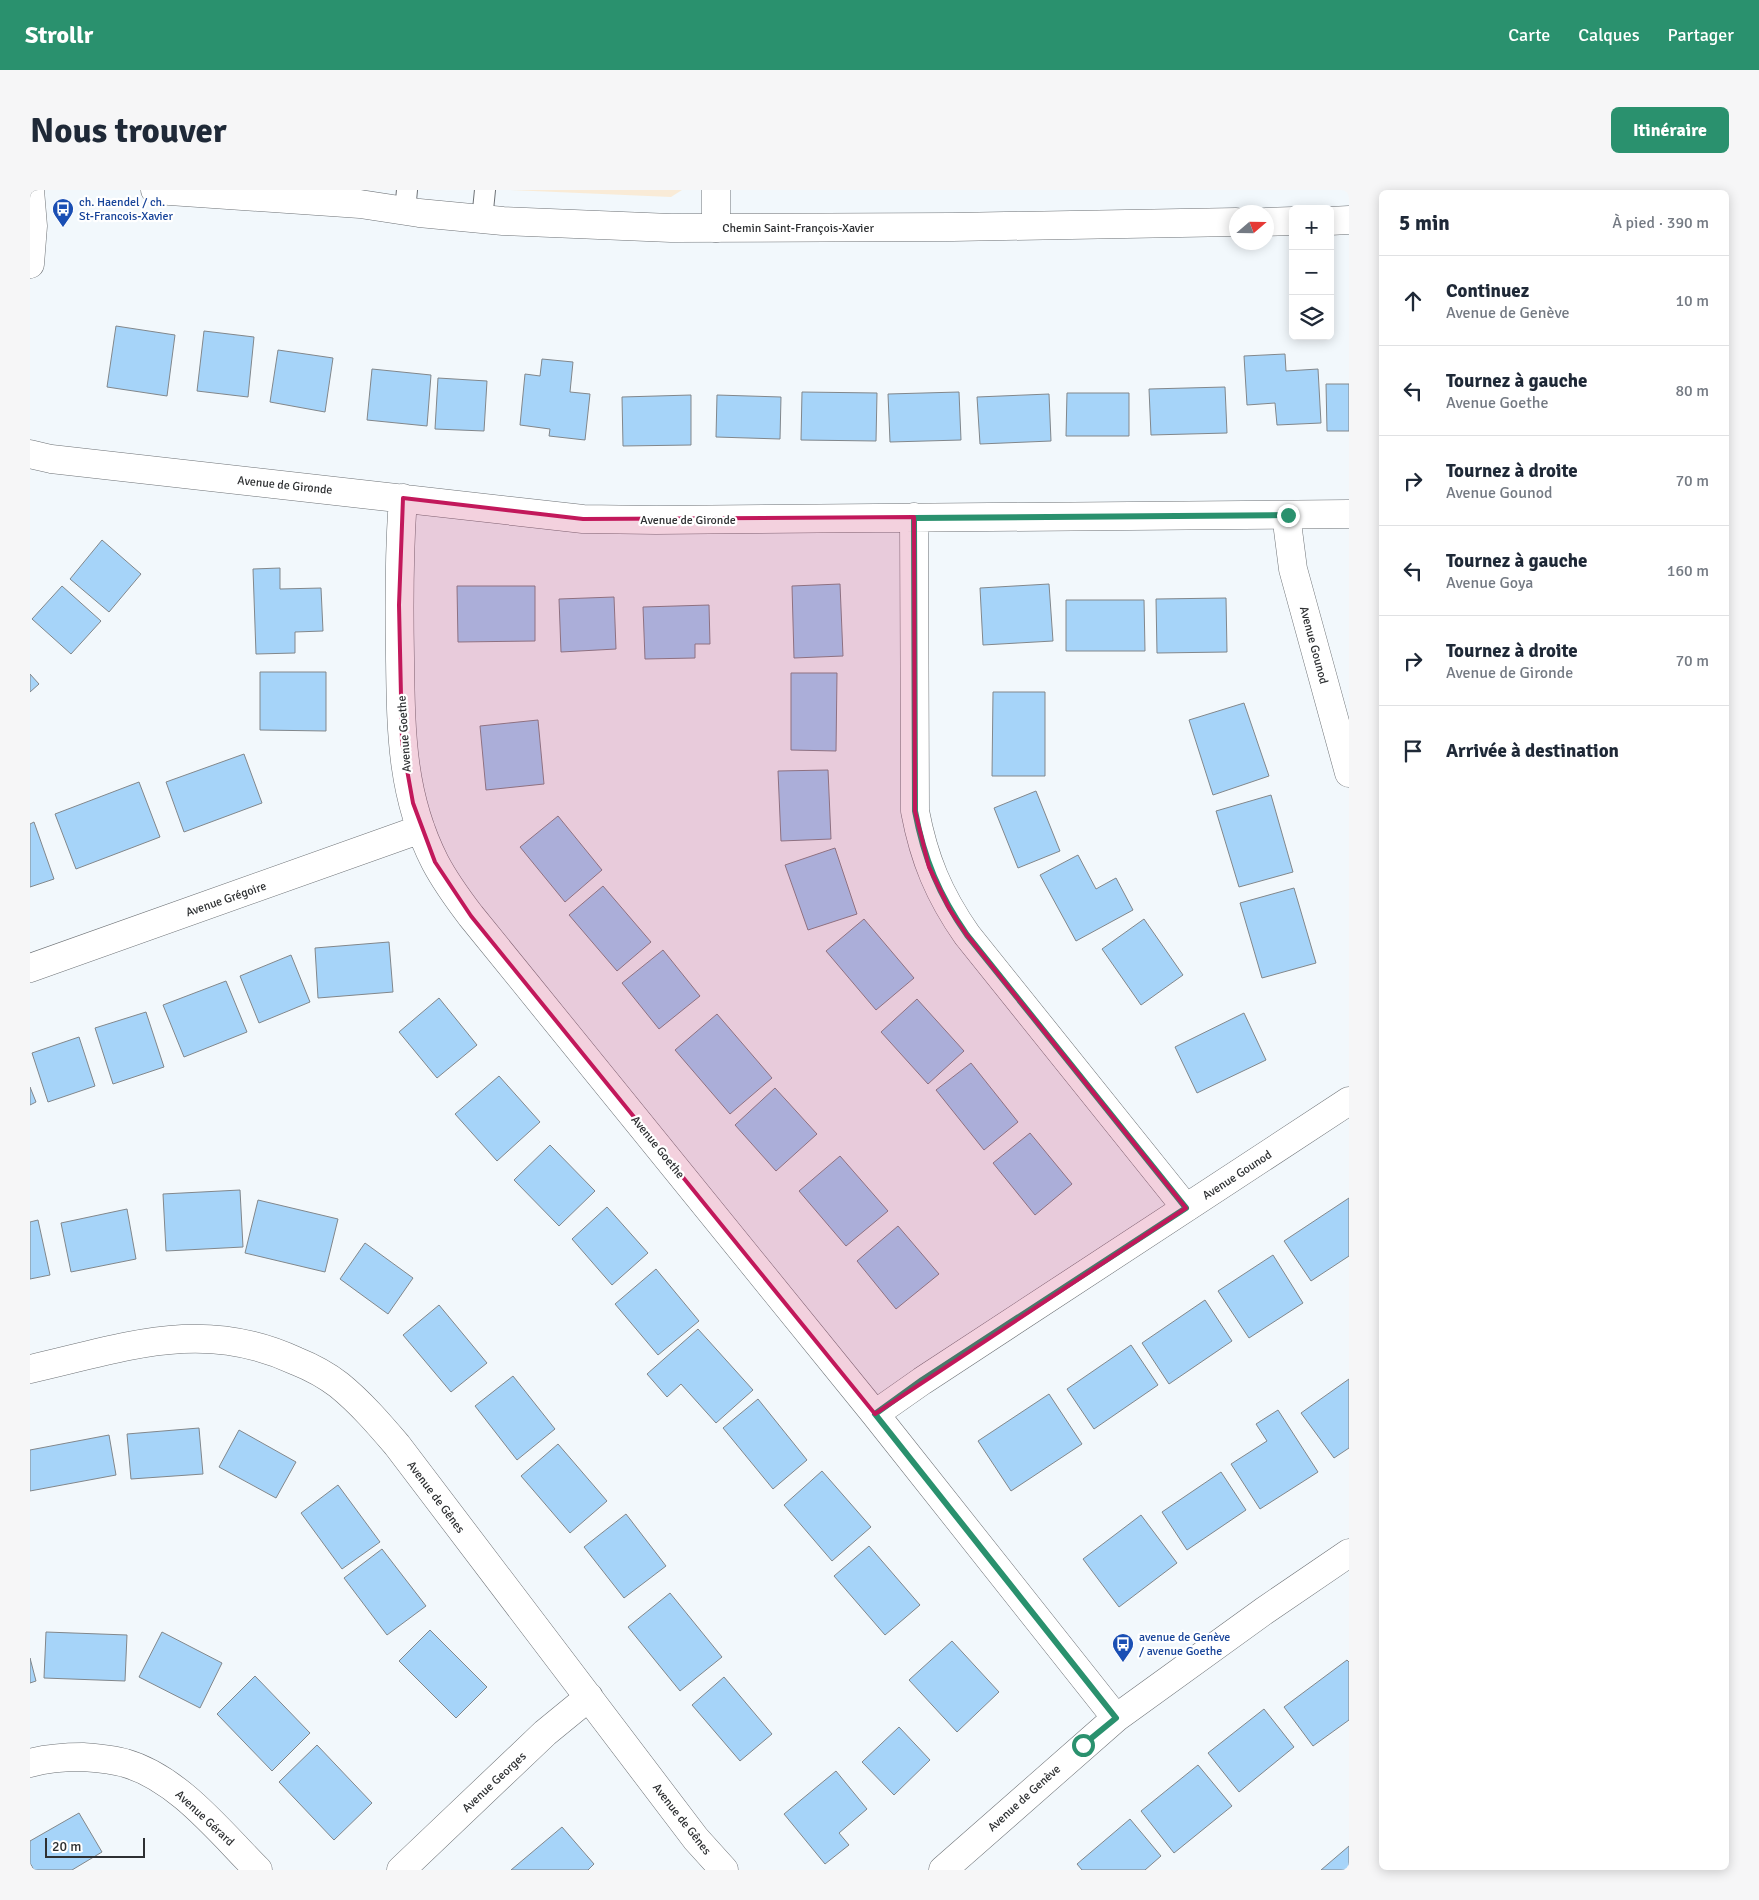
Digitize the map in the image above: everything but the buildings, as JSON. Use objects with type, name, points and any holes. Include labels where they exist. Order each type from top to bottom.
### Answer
[{"type":"street","points":[[30,190],[33,226],[30,264]]},
{"type":"street","name":"Chemin Saint-François-Xavier","points":[[155,190],[360,204],[406,200],[482,220],[546,224],[716,228],[1229,222]]},
{"type":"street","name":"Chemin Saint-François-Xavier","points":[[301,190],[360,204]]},
{"type":"street","points":[[716,190],[716,228]]},
{"type":"street","points":[[1334,221],[1349,220]]},
{"type":"street","points":[[1274,222],[1289,221]]},
{"type":"street","name":"Avenue de Gironde","points":[[30,454],[50,458],[583,519],[666,520],[1349,514]]},
{"type":"street","name":"Avenue Goethe","points":[[403,498],[399,597],[402,742],[405,772],[421,829],[435,862],[471,916],[875,1414],[1116,1718]]},
{"type":"street","name":"Avenue Gounod","points":[[1288,515],[1293,569],[1349,773]]},
{"type":"street","points":[[914,518],[914,795],[920,839],[929,866],[950,910],[967,935],[1186,1208]]},
{"type":"street","name":"Avenue Grégoire","points":[[30,968],[421,829]]},
{"type":"street","name":"Avenue Gounod","points":[[875,1414],[922,1380],[1349,1101]]},
{"type":"street","name":"Avenue de Gênes","points":[[30,1370],[151,1341],[184,1338],[218,1338],[252,1344],[281,1354],[312,1368],[338,1384],[367,1411],[397,1445],[696,1839],[724,1870]]},
{"type":"street","name":"Avenue de Genève","points":[[943,1870],[1116,1718],[1264,1611],[1349,1553]]},
{"type":"street","name":"Avenue Georges","points":[[401,1870],[545,1733],[589,1696]]},
{"type":"street","name":"Avenue Gérard","points":[[30,1763],[61,1757],[93,1758],[124,1762],[150,1773],[178,1791],[258,1870]]},
{"type":"lane","points":[[482,220],[485,190]]},
{"type":"highlighted area","points":[[403,498],[583,519],[914,517],[915,811],[929,867],[950,910],[967,935],[1186,1208],[875,1414],[471,916],[435,862],[413,803],[402,742],[399,605]]},
{"type":"shaded area","points":[[510,190],[682,190],[671,197]]},
{"type":"place","name":"ch. Haendel / ch. St-Francois-Xavier","points":[[63,228]]},
{"type":"place","name":"avenue de Genève / avenue Goethe","points":[[1123,1663]]},
{"type":"route","points":[[1083,1745],[1116,1718],[875,1414],[922,1380],[1186,1208],[967,935],[950,910],[929,866],[920,839],[915,811],[914,518],[1288,515]]}]
